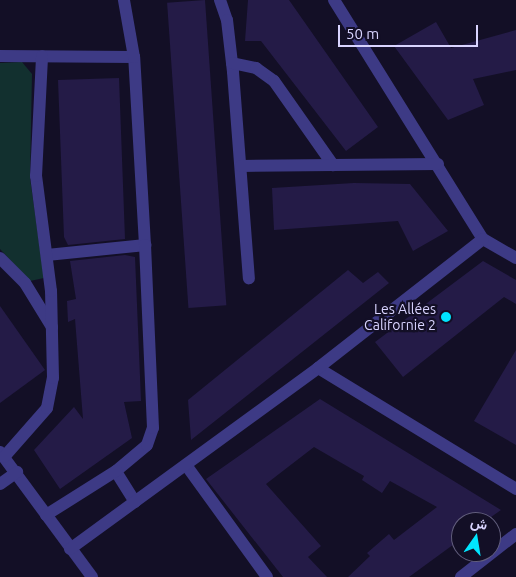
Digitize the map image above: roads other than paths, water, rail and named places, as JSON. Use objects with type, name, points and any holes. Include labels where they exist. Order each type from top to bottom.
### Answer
[{"type":"street","points":[[46,515],[116,471],[147,445],[153,428],[134,57],[124,0]]},
{"type":"street","points":[[220,0],[232,63],[249,278]]},
{"type":"street","points":[[334,0],[483,239],[516,258]]},
{"type":"street","points":[[0,56],[134,57]]},
{"type":"street","points":[[42,56],[36,176],[47,255],[54,378],[47,408],[2,454],[92,577]]},
{"type":"street","points":[[232,63],[256,68],[274,81],[334,165]]},
{"type":"street","points":[[240,166],[438,164]]},
{"type":"street","points":[[70,549],[318,368],[483,239]]},
{"type":"street","points":[[47,255],[145,245]]},
{"type":"street","points":[[0,258],[25,283],[52,327]]},
{"type":"street","points":[[318,368],[516,489]]},
{"type":"street","points":[[186,465],[267,577]]},
{"type":"street","points":[[116,471],[135,502]]},
{"type":"street","points":[[0,484],[17,472]]},
{"type":"street","points":[[461,577],[516,534]]},
{"type":"place","name":"Les Allées Californie 2","points":[[446,317]]}]
